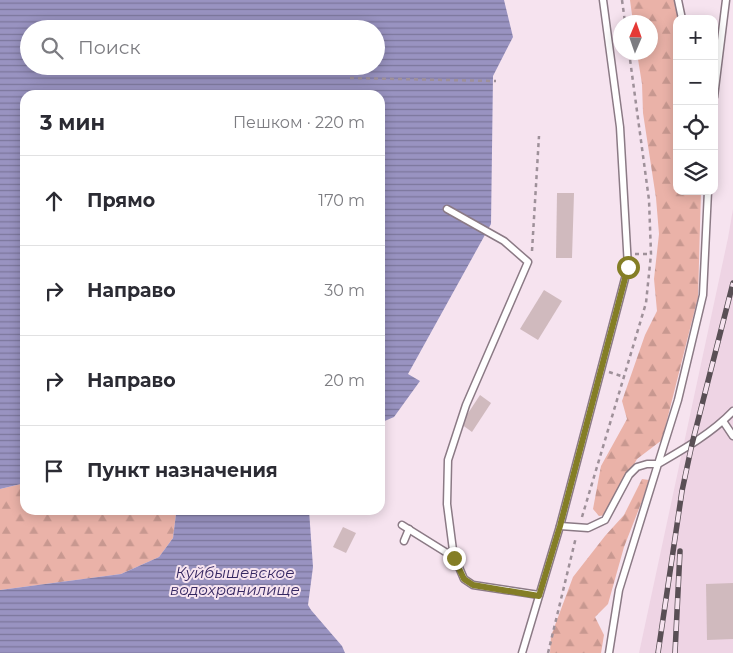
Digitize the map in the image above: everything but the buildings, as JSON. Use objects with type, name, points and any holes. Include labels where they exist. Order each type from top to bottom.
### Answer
[{"type":"lane","points":[[522,653],[560,526],[628,267],[620,127],[603,0]]},
{"type":"lane","points":[[678,0],[681,15]]},
{"type":"lane","points":[[718,65],[726,0]]},
{"type":"lane","points":[[609,653],[620,590],[678,400],[702,295],[708,195]]},
{"type":"lane","points":[[447,209],[504,241],[528,262],[466,404],[448,460],[447,504],[454,558],[464,579],[473,585],[539,596]]},
{"type":"lane","points":[[560,526],[588,528],[605,520],[629,475],[637,467],[647,464],[658,464],[692,444],[723,421],[733,411]]},
{"type":"lane","points":[[723,421],[733,436]]},
{"type":"lane","points":[[402,525],[454,558]]},
{"type":"lane","points":[[404,540],[409,529]]},
{"type":"path","points":[[622,0],[624,15]]},
{"type":"path","points":[[350,78],[496,81]]},
{"type":"path","points":[[528,262],[532,252],[539,136]]},
{"type":"path","points":[[628,254],[651,254]]},
{"type":"path","points":[[601,370],[624,377]]},
{"type":"shaded area","points":[[733,209],[733,653],[639,653],[728,238]]},
{"type":"green space","points":[[630,0],[675,0],[678,15],[673,15],[673,195],[701,195],[698,297],[662,440],[637,459],[606,515],[599,516],[593,509],[601,466],[627,419],[622,401],[645,335],[657,311],[654,279],[659,234],[638,60],[658,60],[658,15],[632,15]]},
{"type":"green space","points":[[642,479],[649,480],[624,547],[608,604],[595,617],[604,635],[601,653],[550,653],[551,636],[573,577],[624,515]]},
{"type":"green space","points":[[20,484],[20,515],[176,515],[173,538],[159,557],[121,574],[0,590],[0,489]]},
{"type":"water","points":[[0,0],[504,0],[513,37],[493,76],[491,224],[408,374],[420,381],[394,417],[385,421],[385,90],[20,90],[20,484],[0,489]]},
{"type":"water","name":"Куйбышевское водохранилище","points":[[176,515],[309,515],[313,567],[308,605],[342,646],[345,653],[0,653],[0,590],[121,574],[159,557],[173,538]]},
{"type":"railway","points":[[658,653],[682,491],[733,283]]},
{"type":"railway","points":[[675,653],[680,551]]},
{"type":"route","points":[[454,558],[464,579],[473,585],[539,596],[560,526],[628,267]]}]
